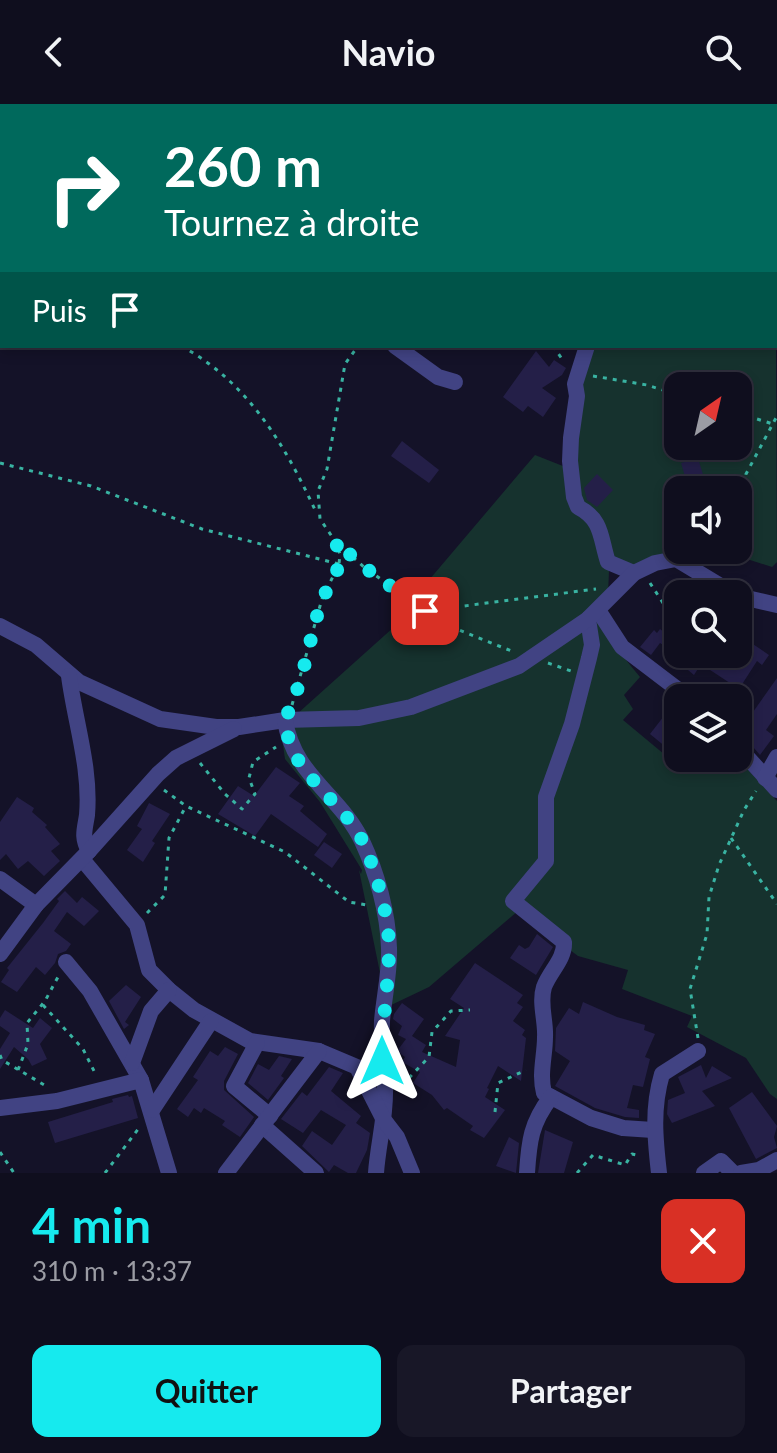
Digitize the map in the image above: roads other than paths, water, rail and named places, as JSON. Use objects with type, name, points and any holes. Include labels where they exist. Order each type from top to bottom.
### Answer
[{"type":"street","points":[[398,348],[438,377],[455,382]]},
{"type":"street","points":[[586,348],[575,384],[577,396],[570,461],[574,497],[578,507],[598,523],[608,562],[638,571]]},
{"type":"street","points":[[0,626],[36,645],[69,676],[160,719],[239,727],[285,720],[359,718],[411,707],[495,676],[530,659],[593,615],[617,588],[638,571],[676,559],[711,580]]},
{"type":"street","points":[[752,599],[777,605]]},
{"type":"street","points":[[593,615],[592,645],[582,686],[546,797],[546,861],[513,901],[564,942],[565,952],[544,988],[543,1090],[551,1097],[608,1124],[653,1130]]},
{"type":"street","points":[[593,615],[622,647],[671,684]]},
{"type":"street","points":[[69,676],[81,736],[87,808],[83,834],[86,855],[137,925],[149,970],[169,990],[211,1021],[241,1038],[319,1051],[357,1067],[384,1120],[397,1137],[412,1173]]},
{"type":"street","points":[[285,720],[288,739],[309,776],[351,821],[363,843],[384,907],[389,949],[382,1019],[384,1120],[376,1173]]},
{"type":"street","points":[[0,954],[36,905],[86,855],[151,781],[176,758],[239,727]]},
{"type":"street","points":[[771,784],[777,757]]},
{"type":"street","points":[[752,763],[771,784]]},
{"type":"street","points":[[0,879],[36,905]]},
{"type":"street","points":[[66,962],[90,991],[141,1080],[169,1173]]},
{"type":"street","points":[[132,1063],[151,1011],[169,990]]},
{"type":"street","points":[[152,1110],[211,1021]]},
{"type":"street","points":[[257,1043],[234,1086],[316,1173]]},
{"type":"street","points":[[226,1173],[319,1051]]},
{"type":"street","points":[[658,1166],[653,1130],[662,1074],[698,1051]]},
{"type":"street","points":[[0,1108],[65,1098],[141,1080]]},
{"type":"street","points":[[527,1173],[536,1116],[551,1097]]},
{"type":"street","points":[[741,1173],[759,1170],[777,1160]]},
{"type":"street","points":[[704,1173],[721,1161],[733,1173]]}]
